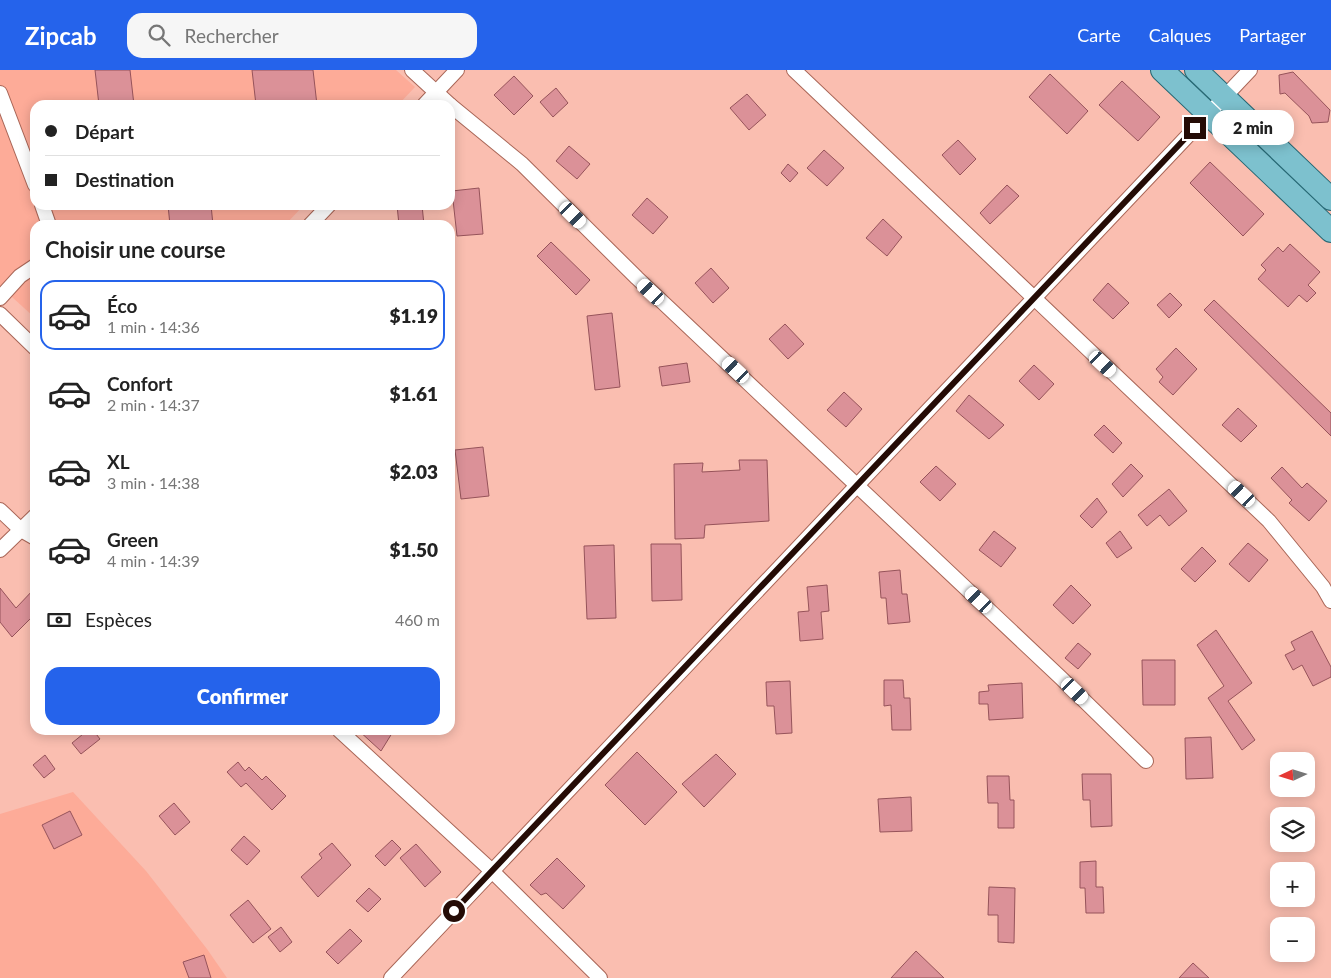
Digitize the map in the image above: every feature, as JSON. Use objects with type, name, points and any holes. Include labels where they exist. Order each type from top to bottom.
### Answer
[{"type":"main road","points":[[1162,70],[1331,231]]},
{"type":"main road","points":[[1196,70],[1331,199]]},
{"type":"street","points":[[412,70],[444,100]]},
{"type":"street","points":[[429,100],[457,70]]},
{"type":"street","points":[[794,70],[1269,521],[1323,586],[1331,601]]},
{"type":"street","points":[[391,978],[1250,70]]},
{"type":"street","points":[[0,93],[30,172]]},
{"type":"street","points":[[455,109],[522,164],[637,278],[1146,761]]},
{"type":"street","points":[[315,220],[324,210]]},
{"type":"street","points":[[0,298],[20,276],[30,269]]},
{"type":"street","points":[[0,314],[30,343]]},
{"type":"street","points":[[0,510],[21,530],[30,535]]},
{"type":"street","points":[[0,550],[30,521]]},
{"type":"street","points":[[343,735],[492,871],[600,978]]},
{"type":"shaded area","points":[[0,70],[396,70],[415,87],[403,100],[30,100],[30,210],[299,210],[290,220],[30,220],[30,313],[0,286]]},
{"type":"shaded area","points":[[73,792],[146,871],[207,949],[227,978],[0,978],[0,814]]},
{"type":"building","points":[[95,70],[130,70],[133,100],[98,100]]},
{"type":"building","points":[[252,70],[313,70],[316,100],[255,100]]},
{"type":"building","points":[[1293,72],[1330,110],[1328,122],[1312,123],[1309,116],[1285,93],[1280,94],[1279,75]]},
{"type":"building","points":[[1050,74],[1088,111],[1067,134],[1029,97]]},
{"type":"building","points":[[514,76],[533,96],[514,115],[494,95]]},
{"type":"building","points":[[1122,81],[1160,117],[1138,141],[1099,105]]},
{"type":"building","points":[[556,88],[568,103],[553,117],[540,102]]},
{"type":"building","points":[[747,94],[766,115],[749,130],[730,108]]},
{"type":"building","points":[[958,140],[976,159],[960,175],[942,155]]},
{"type":"building","points":[[569,146],[590,164],[577,179],[556,161]]},
{"type":"building","points":[[824,150],[844,168],[827,186],[807,168]]},
{"type":"building","points":[[1210,162],[1264,214],[1243,236],[1190,183]]},
{"type":"building","points":[[788,164],[798,173],[790,182],[781,173]]},
{"type":"building","points":[[1007,185],[1019,196],[990,224],[980,213]]},
{"type":"building","points":[[479,188],[483,234],[457,236],[454,210],[455,191]]},
{"type":"building","points":[[647,198],[668,217],[653,234],[632,215]]},
{"type":"building","points":[[168,210],[212,210],[212,220],[170,220]]},
{"type":"building","points":[[398,210],[422,210],[424,220],[398,220]]},
{"type":"building","points":[[883,219],[902,237],[887,256],[866,238]]},
{"type":"building","points":[[551,242],[590,280],[576,295],[537,256]]},
{"type":"building","points":[[1290,244],[1320,272],[1308,285],[1316,293],[1307,302],[1299,295],[1288,307],[1258,279],[1266,270],[1261,265],[1278,247],[1283,252]]},
{"type":"building","points":[[711,268],[729,288],[713,303],[695,283]]},
{"type":"building","points":[[1108,283],[1129,303],[1113,319],[1093,300]]},
{"type":"building","points":[[1170,293],[1182,305],[1169,318],[1157,305]]},
{"type":"building","points":[[1214,300],[1331,413],[1331,436],[1204,310]]},
{"type":"building","points":[[612,313],[620,387],[595,390],[587,316]]},
{"type":"building","points":[[785,324],[804,344],[788,359],[769,339]]},
{"type":"building","points":[[1176,348],[1197,369],[1173,395],[1159,382],[1163,377],[1156,369]]},
{"type":"building","points":[[687,363],[690,382],[662,386],[659,367]]},
{"type":"building","points":[[1034,365],[1054,384],[1039,400],[1019,381]]},
{"type":"building","points":[[844,392],[862,409],[846,427],[827,410]]},
{"type":"building","points":[[969,395],[1004,425],[989,439],[956,411]]},
{"type":"building","points":[[1238,408],[1257,426],[1241,442],[1222,425]]},
{"type":"building","points":[[1104,425],[1122,443],[1113,453],[1094,435]]},
{"type":"building","points":[[483,447],[489,496],[461,499],[455,450]]},
{"type":"building","points":[[739,460],[767,460],[769,521],[705,525],[704,538],[675,539],[674,464],[703,463],[702,472],[740,470]]},
{"type":"building","points":[[1131,464],[1143,476],[1123,497],[1112,484]]},
{"type":"building","points":[[936,466],[956,484],[940,501],[920,482]]},
{"type":"building","points":[[1282,467],[1302,488],[1307,483],[1327,501],[1309,521],[1289,503],[1292,500],[1271,478]]},
{"type":"building","points":[[1169,489],[1187,511],[1169,526],[1160,515],[1147,526],[1138,515]]},
{"type":"building","points":[[1097,498],[1107,512],[1092,528],[1080,516]]},
{"type":"building","points":[[994,531],[1016,548],[1001,567],[979,550]]},
{"type":"building","points":[[1120,531],[1132,548],[1117,558],[1106,543]]},
{"type":"building","points":[[1248,543],[1268,560],[1249,582],[1229,564]]},
{"type":"building","points":[[651,544],[681,544],[682,600],[652,601]]},
{"type":"building","points":[[614,545],[616,618],[587,619],[584,546]]},
{"type":"building","points":[[1202,547],[1216,561],[1195,582],[1181,569]]},
{"type":"building","points":[[900,570],[902,594],[907,594],[910,622],[888,624],[886,598],[881,598],[879,572]]},
{"type":"building","points":[[827,585],[829,611],[821,612],[823,639],[800,641],[798,612],[809,611],[807,587]]},
{"type":"building","points":[[1071,585],[1091,605],[1073,624],[1053,605]]},
{"type":"building","points":[[0,588],[16,608],[30,593],[30,619],[12,637],[0,622]]},
{"type":"building","points":[[1216,630],[1252,683],[1228,701],[1255,740],[1242,750],[1208,698],[1224,686],[1197,645]]},
{"type":"building","points":[[1312,631],[1331,667],[1331,677],[1313,686],[1302,665],[1293,670],[1285,655],[1295,650],[1291,642]]},
{"type":"building","points":[[1078,643],[1091,654],[1078,669],[1065,658]]},
{"type":"building","points":[[1142,660],[1175,660],[1175,705],[1143,705]]},
{"type":"building","points":[[884,680],[903,680],[904,698],[910,698],[911,730],[892,730],[891,705],[884,706]]},
{"type":"building","points":[[790,681],[792,733],[776,734],[774,706],[767,706],[766,682]]},
{"type":"building","points":[[1022,683],[1023,718],[989,720],[988,704],[979,704],[979,692],[989,691],[988,685]]},
{"type":"building","points":[[82,735],[97,735],[100,739],[81,754],[72,743]]},
{"type":"building","points":[[363,735],[391,735],[381,751]]},
{"type":"building","points":[[1211,737],[1213,778],[1186,779],[1185,738]]},
{"type":"building","points":[[637,752],[677,792],[645,825],[605,785]]},
{"type":"building","points":[[716,754],[736,774],[704,807],[682,784]]},
{"type":"building","points":[[45,755],[55,769],[44,778],[33,765]]},
{"type":"building","points":[[238,762],[245,771],[249,767],[262,780],[266,776],[286,796],[272,810],[246,783],[241,787],[227,772]]},
{"type":"building","points":[[1082,774],[1111,774],[1112,826],[1091,827],[1090,800],[1083,800]]},
{"type":"building","points":[[987,776],[1009,776],[1010,800],[1014,800],[1014,828],[998,828],[998,803],[988,803]]},
{"type":"building","points":[[911,797],[912,831],[880,832],[878,799]]},
{"type":"building","points":[[174,803],[190,822],[175,835],[159,816]]},
{"type":"building","points":[[70,811],[82,835],[54,849],[42,825]]},
{"type":"building","points":[[244,836],[260,851],[247,865],[231,850]]},
{"type":"building","points":[[392,840],[401,849],[385,866],[375,856]]},
{"type":"building","points":[[332,843],[351,865],[318,897],[301,877],[322,858],[319,854]]},
{"type":"building","points":[[416,844],[441,872],[425,887],[400,858]]},
{"type":"building","points":[[557,858],[585,886],[563,909],[546,893],[541,895],[530,885]]},
{"type":"building","points":[[1096,861],[1096,887],[1103,887],[1104,913],[1086,913],[1085,888],[1080,888],[1080,862]]},
{"type":"building","points":[[989,887],[1015,888],[1014,943],[998,942],[998,915],[988,915]]},
{"type":"building","points":[[369,888],[381,899],[368,912],[356,901]]},
{"type":"building","points":[[248,900],[271,929],[253,943],[230,915]]},
{"type":"building","points":[[281,927],[292,942],[280,952],[268,937]]},
{"type":"building","points":[[350,929],[362,941],[338,964],[326,952]]},
{"type":"building","points":[[916,951],[944,978],[891,978]]},
{"type":"building","points":[[204,955],[211,978],[189,978],[183,962]]},
{"type":"building","points":[[1193,963],[1209,978],[1179,978]]},
{"type":"route","points":[[454,911],[1195,128]]}]
